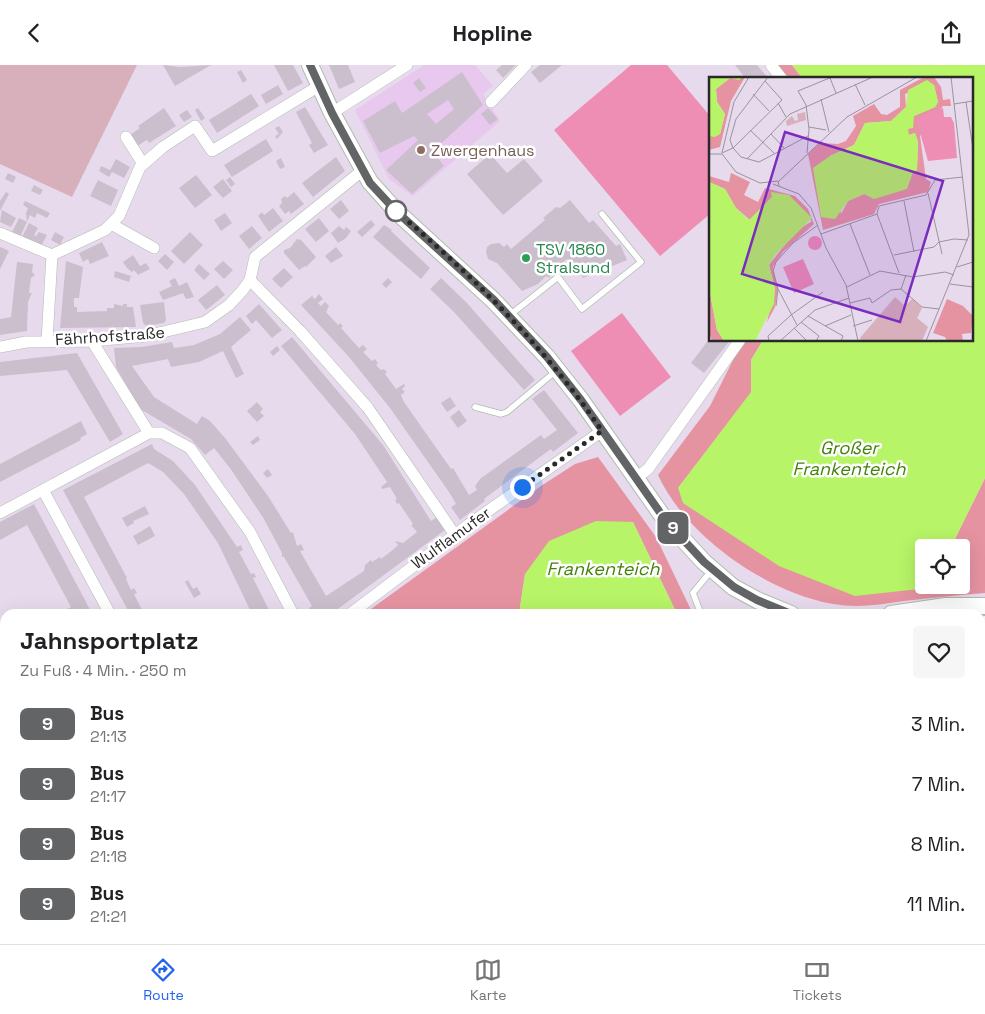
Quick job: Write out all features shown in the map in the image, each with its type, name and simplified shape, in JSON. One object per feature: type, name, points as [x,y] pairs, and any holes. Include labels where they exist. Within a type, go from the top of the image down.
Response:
[{"type":"main road","points":[[310,65],[332,113],[363,170],[386,201],[509,316],[557,370],[666,521],[712,570],[746,594],[780,609]]},
{"type":"main road","points":[[925,609],[946,606],[985,607]]},
{"type":"street","points":[[332,113],[407,65]]},
{"type":"street","points":[[491,102],[526,65]]},
{"type":"street","points":[[771,65],[780,77]]},
{"type":"street","points":[[0,233],[52,255],[105,230],[119,216],[143,164],[162,147],[195,126],[212,151],[319,86]]},
{"type":"street","points":[[126,137],[143,164]]},
{"type":"street","name":"Fährhofstraße","points":[[0,347],[26,342],[92,341],[146,336],[204,322],[229,305],[250,280],[255,257],[363,170]]},
{"type":"street","points":[[111,224],[154,249]]},
{"type":"street","points":[[47,341],[52,255]]},
{"type":"street","points":[[250,280],[300,331],[368,408],[455,535]]},
{"type":"street","points":[[92,341],[149,433]]},
{"type":"street","points":[[636,478],[648,469],[739,341]]},
{"type":"street","name":"Wulflamufer","points":[[357,609],[455,535],[602,431]]},
{"type":"street","points":[[0,513],[149,433],[162,433],[190,448],[250,532],[290,609]]},
{"type":"street","points":[[43,489],[107,609]]},
{"type":"lane","points":[[509,316],[558,277],[582,309],[641,261],[602,214]]},
{"type":"lane","points":[[475,407],[500,414],[507,412],[557,370]]},
{"type":"lane","points":[[699,609],[693,593],[712,570]]},
{"type":"shaded area","points":[[0,65],[137,65],[72,197],[0,164]]},
{"type":"shaded area","name":"Zwergenhaus","points":[[424,65],[475,65],[493,86],[483,94],[500,121],[413,196],[389,179],[355,110]]},
{"type":"shaded area","points":[[631,65],[667,65],[709,115],[709,215],[660,256],[554,130]]},
{"type":"shaded area","points":[[771,65],[792,65],[801,77],[780,77]]},
{"type":"shaded area","points":[[622,313],[671,377],[620,416],[571,351]]},
{"type":"shaded area","points":[[742,341],[762,341],[751,360],[752,392],[678,488],[915,587],[915,594],[970,594],[970,539],[955,539],[985,478],[985,593],[863,606],[828,603],[799,595],[769,582],[741,565],[714,545],[691,523],[672,499],[658,475],[710,406]]},
{"type":"shaded area","points":[[598,457],[656,537],[691,609],[675,609],[633,522],[525,574],[520,609],[371,609],[541,486],[575,464]]},
{"type":"water","name":"Großer Frankenteich","points":[[792,65],[985,65],[985,478],[955,539],[915,539],[915,589],[855,596],[779,566],[683,503],[678,488],[751,392],[751,360],[762,341],[972,341],[972,77],[801,77]]},
{"type":"water","name":"Frankenteich","points":[[596,521],[633,522],[675,609],[520,609],[525,574],[549,541]]},
{"type":"building","points":[[163,65],[180,67],[211,65],[175,86]]},
{"type":"building","points":[[274,65],[293,65],[303,83],[288,91]]},
{"type":"building","points":[[329,65],[348,65],[355,82],[339,89]]},
{"type":"building","points":[[502,65],[516,65],[503,78],[496,70]]},
{"type":"building","points":[[540,65],[562,65],[540,83],[531,72]]},
{"type":"building","points":[[735,65],[757,65],[767,77],[744,77]]},
{"type":"building","points":[[241,70],[247,80],[243,83],[237,72]]},
{"type":"building","points":[[462,72],[483,105],[433,151],[444,166],[412,194],[386,170],[418,140],[414,136],[380,153],[363,121],[395,101],[402,113]],"holes":[[[448,100],[454,109],[436,124],[427,114]]]},
{"type":"building","points":[[419,78],[426,88],[420,92],[413,83]]},
{"type":"building","points":[[278,85],[283,94],[266,104],[261,95]]},
{"type":"building","points":[[251,94],[259,106],[217,133],[209,120]]},
{"type":"building","points":[[305,107],[328,145],[314,153],[309,145],[312,143],[296,112]]},
{"type":"building","points":[[164,108],[176,126],[149,143],[147,140],[137,146],[130,135],[140,128],[138,126]]},
{"type":"building","points":[[198,108],[205,118],[201,121],[195,110]]},
{"type":"building","points":[[488,108],[498,119],[490,125],[481,114]]},
{"type":"building","points":[[187,110],[192,117],[184,122],[179,115]]},
{"type":"building","points":[[279,126],[283,132],[277,139],[275,136],[279,134],[275,128]]},
{"type":"building","points":[[266,139],[273,151],[232,177],[224,165]]},
{"type":"building","points":[[490,154],[507,173],[524,159],[543,181],[503,215],[467,174]]},
{"type":"building","points":[[336,157],[345,171],[313,197],[302,183]]},
{"type":"building","points":[[281,158],[285,167],[280,169],[276,161]]},
{"type":"building","points":[[116,159],[130,167],[124,178],[112,172],[109,177],[99,171],[101,166],[110,170]]},
{"type":"building","points":[[8,173],[16,177],[13,183],[5,179]]},
{"type":"building","points":[[196,175],[212,195],[195,208],[179,188]]},
{"type":"building","points":[[230,177],[235,184],[231,187],[226,180]]},
{"type":"building","points":[[223,179],[232,191],[223,198],[213,187]]},
{"type":"building","points":[[98,180],[118,190],[111,206],[90,196]]},
{"type":"building","points":[[34,185],[43,190],[40,195],[31,191]]},
{"type":"building","points":[[6,192],[9,194],[0,211],[0,201]]},
{"type":"building","points":[[294,192],[304,204],[291,214],[289,211],[285,214],[279,206],[282,203],[281,199],[285,196],[287,198]]},
{"type":"building","points":[[341,200],[349,211],[339,219],[330,209]]},
{"type":"building","points":[[570,200],[589,223],[593,220],[616,246],[620,244],[627,260],[583,278],[578,266],[573,266],[567,259],[550,272],[550,278],[546,276],[538,284],[522,291],[497,263],[488,259],[487,247],[491,244],[499,243],[504,247],[507,244],[511,249],[545,220],[543,218],[556,207],[560,208]]},
{"type":"building","points":[[25,201],[50,213],[47,218],[37,213],[35,218],[30,215],[27,222],[26,213],[28,208],[23,205]]},
{"type":"building","points":[[273,208],[283,221],[269,232],[258,216],[262,212],[264,215]]},
{"type":"building","points":[[2,210],[16,218],[11,227],[0,222]]},
{"type":"building","points":[[225,213],[232,223],[221,231],[214,220]]},
{"type":"building","points":[[19,218],[27,222],[20,237],[12,232]]},
{"type":"building","points":[[319,218],[329,231],[316,242],[305,229]]},
{"type":"building","points":[[371,220],[375,225],[362,237],[357,232]]},
{"type":"building","points":[[29,223],[38,228],[34,235],[36,236],[39,232],[47,235],[41,246],[22,237]]},
{"type":"building","points":[[384,225],[392,230],[430,268],[421,279],[373,237]]},
{"type":"building","points":[[252,226],[262,238],[249,249],[239,236]]},
{"type":"building","points":[[339,226],[344,230],[346,227],[351,231],[346,238],[338,243],[331,233]]},
{"type":"building","points":[[55,232],[64,237],[60,245],[51,240]]},
{"type":"building","points":[[190,232],[203,245],[184,264],[171,251]]},
{"type":"building","points":[[297,239],[301,240],[316,257],[306,267],[299,270],[284,253],[284,250],[290,248]]},
{"type":"building","points":[[102,242],[109,256],[90,264],[88,259],[83,262],[79,253]]},
{"type":"building","points":[[336,247],[343,256],[331,263],[325,256]]},
{"type":"building","points":[[0,248],[9,251],[0,269]]},
{"type":"building","points":[[165,254],[174,262],[167,270],[158,261]]},
{"type":"building","points":[[133,255],[140,266],[146,263],[150,269],[138,275],[134,270],[132,272],[127,268],[123,262]]},
{"type":"building","points":[[66,261],[83,267],[79,298],[74,298],[74,307],[77,307],[77,312],[107,311],[107,308],[114,308],[114,304],[123,306],[123,304],[127,304],[127,307],[133,307],[136,327],[60,328]]},
{"type":"building","points":[[223,261],[233,270],[224,279],[214,269]]},
{"type":"building","points":[[17,262],[33,264],[32,272],[35,275],[31,278],[29,293],[32,293],[28,302],[27,331],[0,335],[0,319],[11,317]]},
{"type":"building","points":[[199,264],[210,274],[204,280],[194,270]]},
{"type":"building","points":[[284,268],[293,277],[281,288],[272,279]]},
{"type":"building","points":[[115,271],[131,276],[129,282],[114,277]]},
{"type":"building","points":[[175,278],[179,286],[187,282],[194,297],[186,299],[183,293],[163,300],[159,292],[172,286],[169,281]]},
{"type":"building","points":[[388,278],[392,282],[386,288],[382,284]]},
{"type":"building","points":[[441,278],[466,302],[535,380],[524,390],[454,312],[430,289]]},
{"type":"building","points":[[217,285],[225,295],[206,310],[198,300]]},
{"type":"building","points":[[319,294],[323,299],[318,303],[321,306],[325,302],[329,306],[326,312],[338,325],[340,323],[343,326],[341,328],[359,348],[363,345],[367,349],[363,352],[372,361],[375,359],[378,363],[376,365],[381,370],[384,369],[387,372],[385,374],[396,389],[404,384],[405,386],[402,389],[405,392],[401,395],[404,402],[451,469],[453,468],[469,495],[477,490],[475,486],[480,479],[541,435],[544,439],[557,430],[532,399],[544,390],[578,433],[553,452],[551,449],[540,457],[484,499],[485,501],[460,520],[451,507],[456,504],[449,492],[390,408],[349,357],[301,305],[312,296],[315,299]]},
{"type":"building","points":[[164,302],[166,320],[164,323],[146,326],[143,323],[140,305]]},
{"type":"building","points":[[259,304],[282,330],[272,338],[256,320],[252,324],[246,316]]},
{"type":"building","points":[[240,317],[251,330],[231,347],[244,374],[236,378],[223,351],[199,362],[171,367],[168,359],[132,366],[154,397],[197,424],[202,416],[210,421],[225,438],[268,496],[291,533],[293,532],[297,546],[301,544],[304,550],[300,551],[326,596],[364,571],[365,565],[371,560],[372,562],[380,557],[381,559],[394,549],[398,545],[395,541],[403,543],[417,532],[399,503],[397,504],[395,500],[397,499],[390,487],[382,489],[381,487],[387,482],[355,434],[281,346],[292,337],[383,445],[431,521],[437,517],[445,530],[338,609],[309,609],[312,606],[284,557],[282,557],[282,553],[264,519],[230,468],[214,448],[205,455],[191,439],[140,409],[116,367],[114,348],[141,347],[172,342],[174,348],[194,345],[220,334]]},
{"type":"building","points":[[709,339],[709,341],[729,342],[704,373],[691,363]]},
{"type":"building","points":[[277,346],[280,350],[273,356],[270,352]]},
{"type":"building","points":[[77,353],[123,434],[110,442],[67,370],[0,376],[0,362]]},
{"type":"building","points":[[450,397],[456,406],[447,412],[441,403]]},
{"type":"building","points":[[257,402],[263,409],[260,412],[264,416],[257,422],[247,411]]},
{"type":"building","points":[[459,410],[467,421],[458,428],[450,417]]},
{"type":"building","points":[[81,421],[87,434],[80,438],[81,440],[0,482],[0,464]]},
{"type":"building","points":[[258,436],[260,440],[253,445],[250,442]]},
{"type":"building","points":[[152,444],[154,449],[173,461],[195,485],[237,547],[241,545],[243,550],[239,552],[251,574],[254,573],[256,577],[253,578],[268,609],[250,609],[218,543],[184,494],[163,472],[148,463],[84,497],[127,578],[131,590],[134,588],[137,593],[134,594],[142,609],[127,609],[63,490]]},
{"type":"building","points":[[268,469],[272,475],[267,478],[263,473]]},
{"type":"building","points":[[34,504],[89,609],[68,609],[71,607],[27,525],[0,540],[0,522]]},
{"type":"building","points":[[145,506],[149,514],[133,521],[134,523],[127,527],[122,518]]},
{"type":"building","points":[[150,526],[155,536],[138,545],[133,536]]},
{"type":"building","points":[[188,580],[193,589],[197,587],[201,594],[194,598],[185,582]]},
{"type":"bus line","name":"9","points":[[310,65],[332,113],[370,183],[397,212],[494,300],[547,357],[581,400],[666,521],[704,562],[734,587],[777,609]]},
{"type":"place","name":"Zwergenhaus","points":[[421,150]]},
{"type":"place","name":"TSV 1860 Stralsund","points":[[526,258]]},
{"type":"route","points":[[396,211],[494,300],[547,357],[570,385],[602,431],[522,487]]}]
